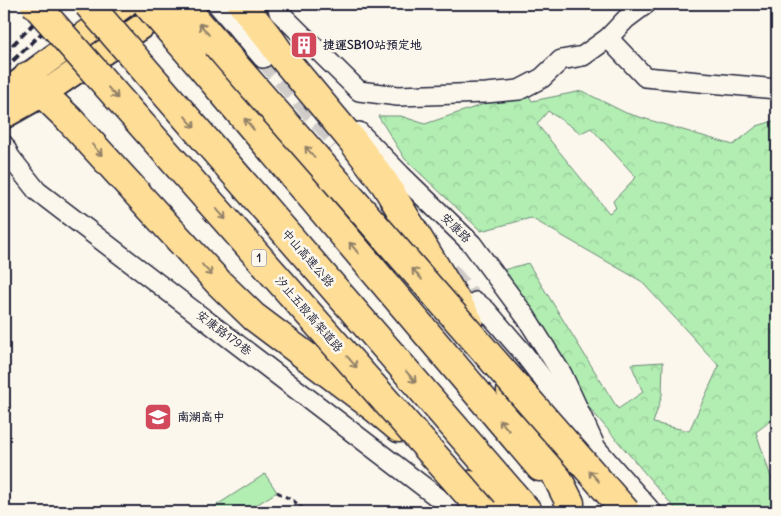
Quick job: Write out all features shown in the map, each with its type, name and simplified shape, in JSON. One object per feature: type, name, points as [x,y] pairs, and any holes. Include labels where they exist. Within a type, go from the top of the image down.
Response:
[{"type":"highway","name":"汐止五股高架道路","points":[[34,4],[484,512]]},
{"type":"highway","name":"中山高速公路","points":[[88,4],[528,512]]},
{"type":"highway","points":[[147,4],[574,507]]},
{"type":"highway","points":[[182,4],[626,512]]},
{"type":"highway","points":[[242,4],[268,50],[280,55],[352,140],[385,184],[526,415],[574,507]]},
{"type":"highway","points":[[35,85],[219,283],[254,317],[375,408],[501,512]]},
{"type":"main road","points":[[4,116],[35,85],[126,4]]},
{"type":"main road","points":[[4,93],[35,85],[174,4]]},
{"type":"street","name":"安康路","points":[[217,4],[268,50],[311,74],[357,130],[472,244],[526,317],[562,374],[596,448]]},
{"type":"street","points":[[277,4],[279,12],[359,91],[398,96],[520,90],[542,78],[561,60],[583,56],[608,38],[626,19],[646,4]]},
{"type":"street","points":[[608,38],[645,78],[777,89]]},
{"type":"street","name":"安康路179巷","points":[[4,145],[10,157],[37,191],[445,503],[454,512]]},
{"type":"street","name":"安康路","points":[[476,302],[486,310],[524,354],[596,448],[652,512]]},
{"type":"path","points":[[276,492],[294,501],[306,512]]},
{"type":"green space","points":[[526,90],[532,101],[582,91],[626,113],[733,145],[757,126],[777,120],[777,416],[756,432],[777,495],[777,512],[678,512],[569,384],[500,271],[528,263],[618,409],[643,392],[631,364],[663,362],[662,395],[653,423],[689,431],[719,366],[641,281],[531,218],[481,231],[405,159],[378,116],[401,116],[425,124]],"holes":[[[548,111],[581,133],[591,128],[636,177],[613,201],[616,208],[609,213],[537,124]]]},
{"type":"green space","points":[[265,474],[277,492],[245,512],[206,512]]},
{"type":"tunnel","points":[[263,58],[338,143]]},
{"type":"tunnel","points":[[449,271],[476,302]]},
{"type":"railway","points":[[4,54],[51,4]]},
{"type":"railway","points":[[4,69],[42,33],[66,4]]},
{"type":"place","name":"捷運SB10站預定地","points":[[304,45]]},
{"type":"place","name":"南湖高中","points":[[158,417]]}]
